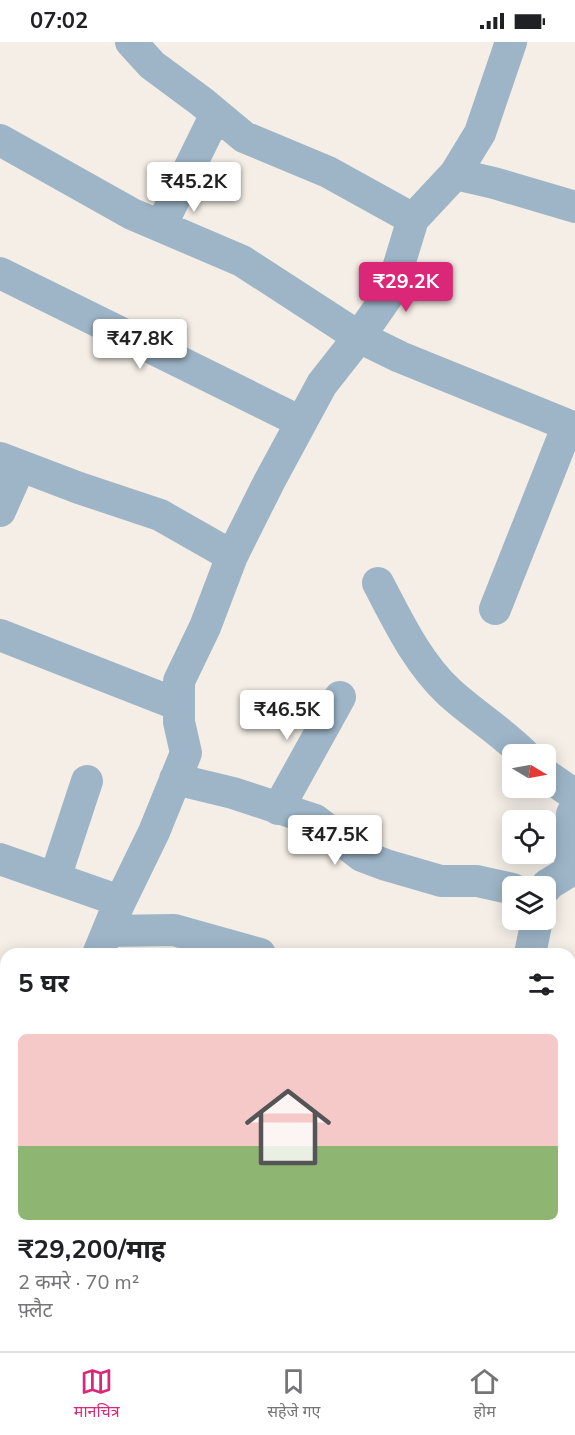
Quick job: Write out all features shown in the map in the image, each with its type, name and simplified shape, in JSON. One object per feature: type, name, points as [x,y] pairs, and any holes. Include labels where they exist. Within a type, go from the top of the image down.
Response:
[{"type":"street","points":[[131,42],[152,66],[244,137],[328,172],[413,219]]},
{"type":"street","points":[[103,942],[154,831],[186,753],[179,722],[180,681],[205,627],[232,556],[322,384],[391,291],[413,219],[454,174],[480,133],[512,42]]},
{"type":"street","points":[[161,226],[216,114]]},
{"type":"street","points":[[0,140],[132,214],[242,261],[359,337],[400,357],[571,427],[495,609]]},
{"type":"street","points":[[454,174],[494,183],[575,207]]},
{"type":"street","points":[[0,273],[302,422]]},
{"type":"street","points":[[0,511],[10,462],[78,488],[160,515],[232,556]]},
{"type":"street","points":[[378,584],[429,671],[448,691],[514,744]]},
{"type":"street","points":[[0,635],[179,705]]},
{"type":"street","points":[[278,809],[339,697]]},
{"type":"street","points":[[176,779],[233,793],[315,820],[362,856],[386,865],[441,881],[477,881],[502,887]]},
{"type":"street","points":[[55,878],[87,781]]},
{"type":"street","points":[[556,782],[575,795]]},
{"type":"street","points":[[564,876],[572,814],[575,808]]},
{"type":"street","points":[[0,859],[120,901]]},
{"type":"street","points":[[103,942],[174,930],[238,948]]},
{"type":"street","points":[[531,948],[535,930]]}]
